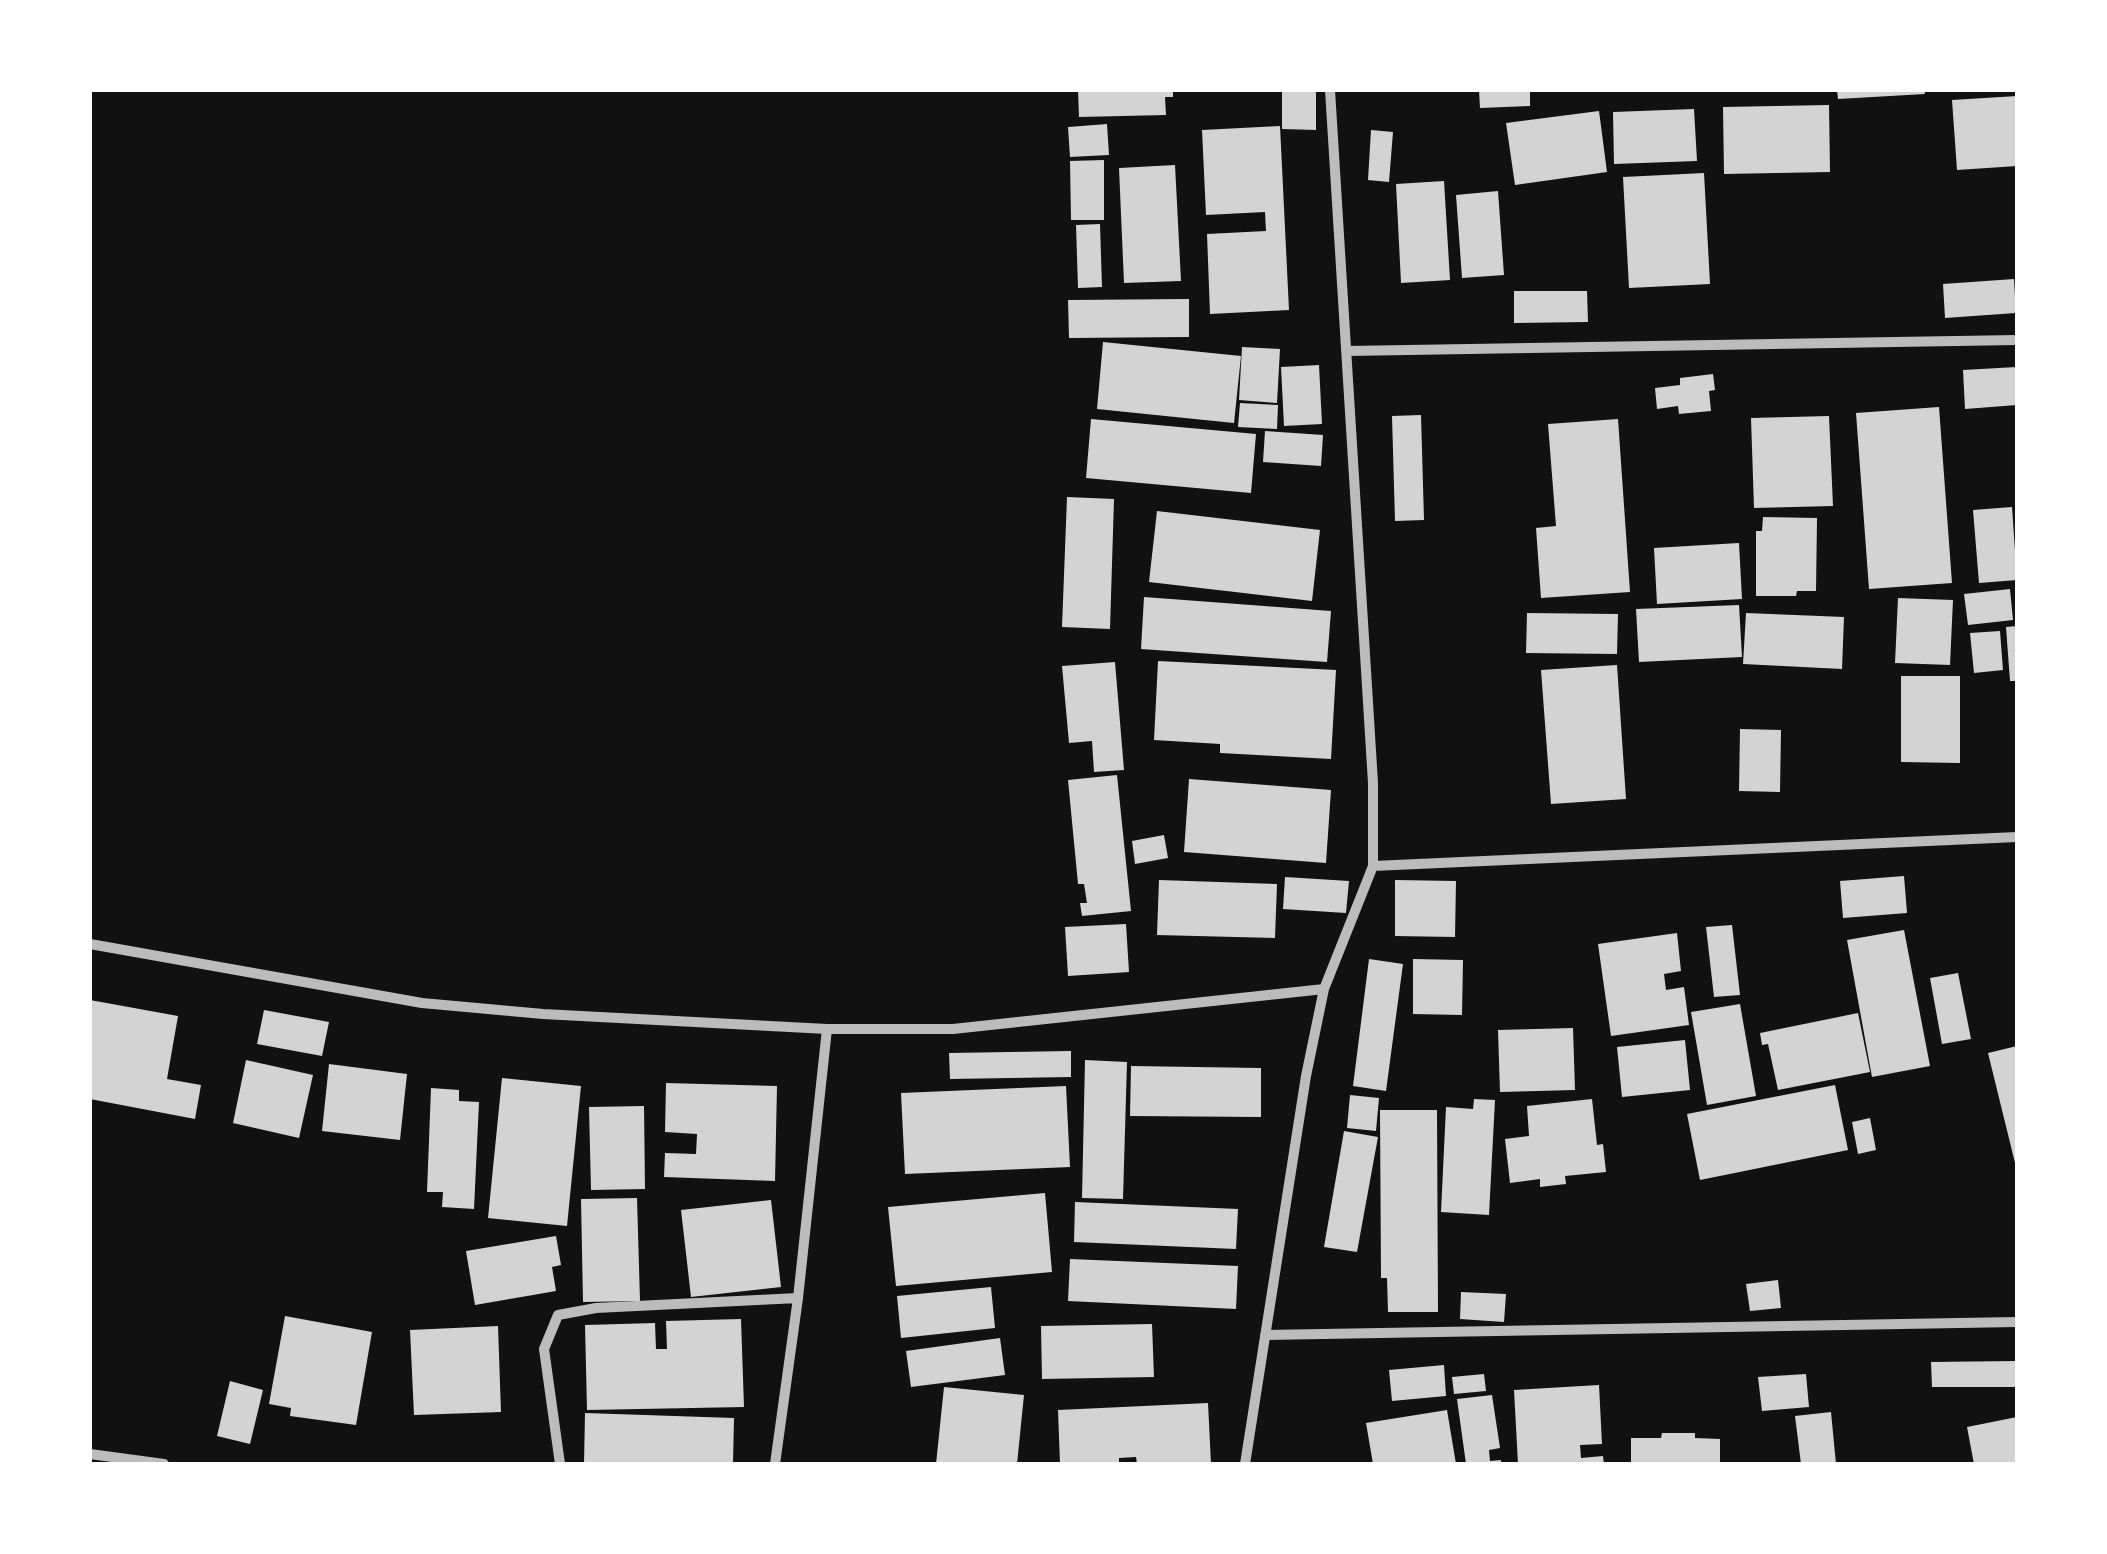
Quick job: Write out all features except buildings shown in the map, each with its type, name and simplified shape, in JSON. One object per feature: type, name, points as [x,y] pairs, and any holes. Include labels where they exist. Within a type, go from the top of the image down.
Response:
[{"type":"street","points":[[1245,1464],[1306,1076],[1324,989],[1373,866],[1373,783],[1330,90]]},
{"type":"street","points":[[1348,351],[2017,340]]},
{"type":"street","points":[[1373,866],[2017,837]]},
{"type":"street","points":[[90,944],[422,1002],[543,1014],[827,1029],[953,1029],[1324,989]]},
{"type":"street","points":[[775,1464],[798,1298],[827,1029]]},
{"type":"street","points":[[560,1464],[544,1349],[558,1315],[596,1308],[798,1298]]},
{"type":"street","points":[[1266,1335],[2017,1322]]},
{"type":"street","points":[[90,1454],[164,1464]]}]
